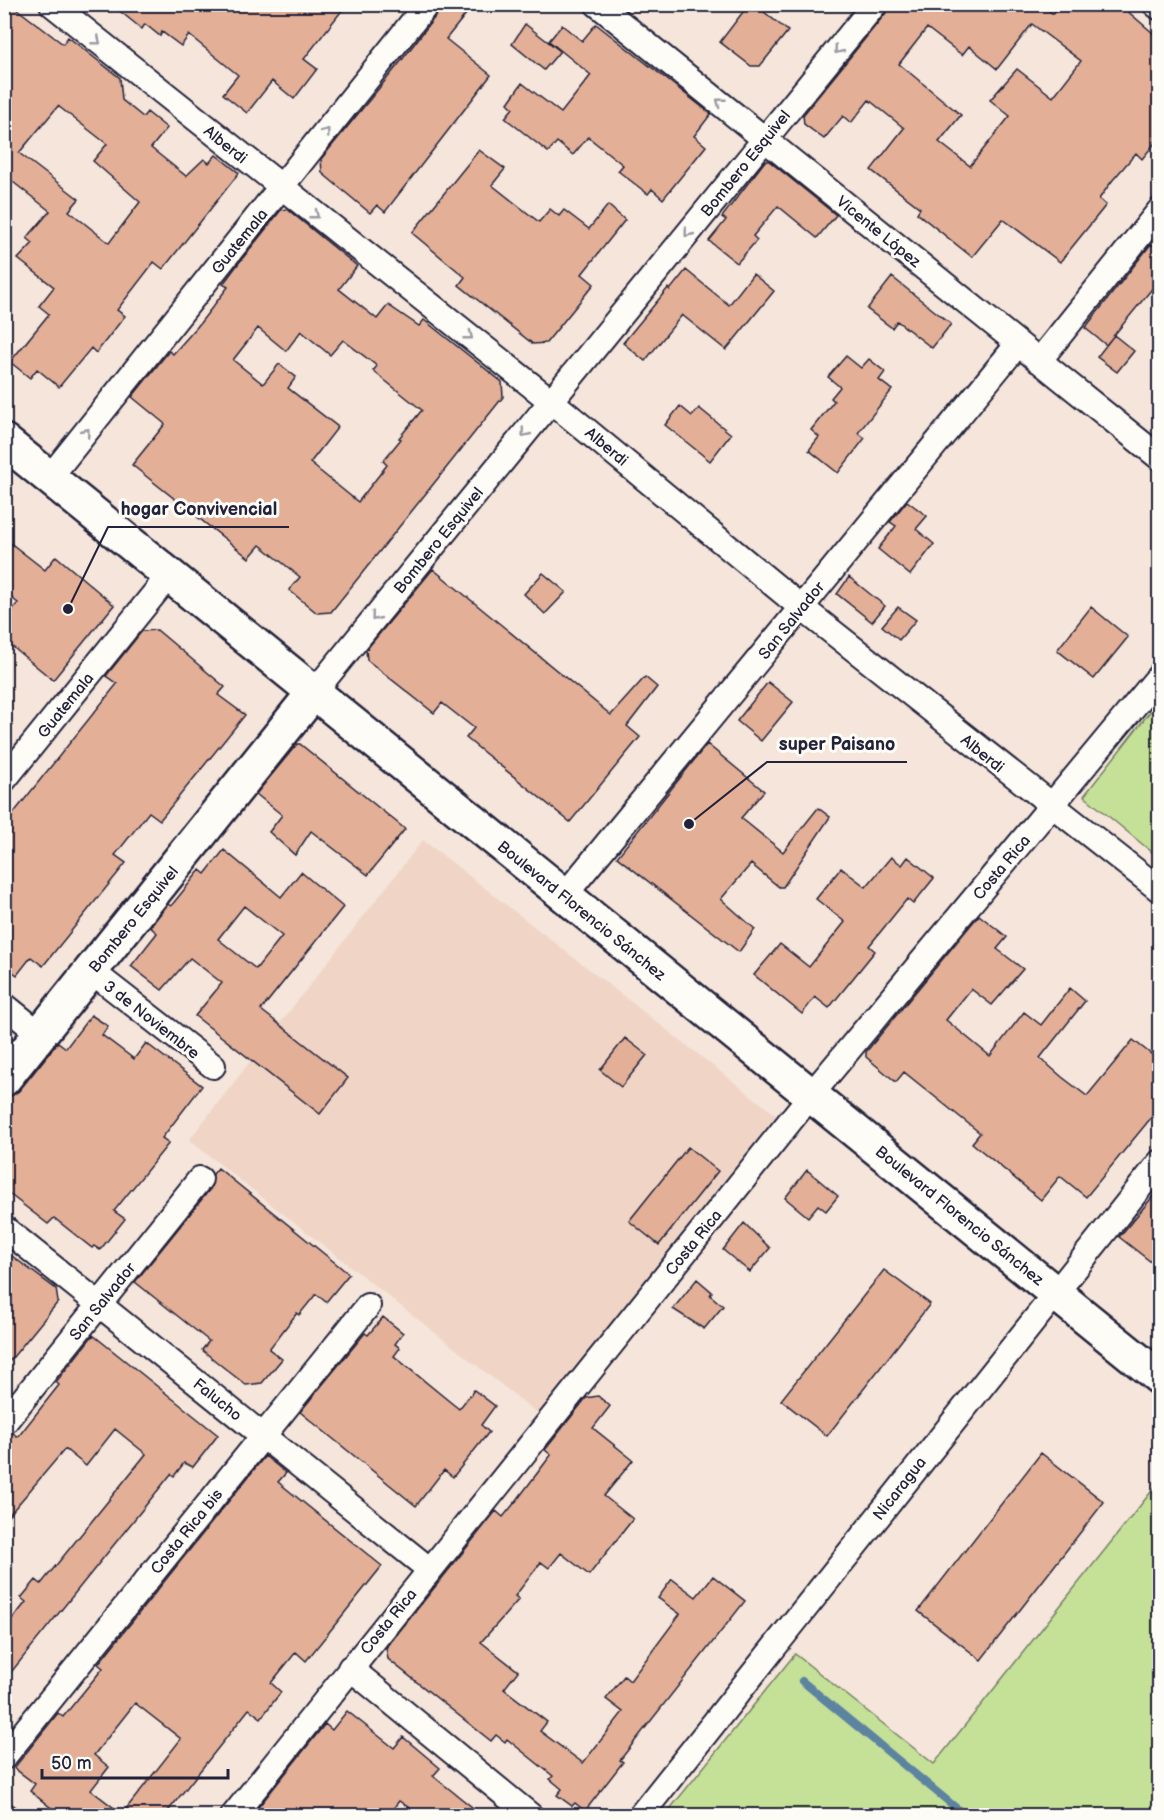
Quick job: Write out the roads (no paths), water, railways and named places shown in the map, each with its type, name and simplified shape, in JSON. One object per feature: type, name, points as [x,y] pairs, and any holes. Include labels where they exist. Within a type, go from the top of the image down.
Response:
[{"type":"main road","name":"Boulevard Florencio Sánchez","points":[[4,441],[171,573],[564,896],[1160,1378]]},
{"type":"main road","name":"Bombero Esquivel","points":[[4,1079],[315,692]]},
{"type":"street","name":"Alberdi","points":[[52,4],[281,189],[551,400],[802,608],[1051,807],[1160,890]]},
{"type":"street","name":"Guatemala","points":[[50,477],[427,4]]},
{"type":"street","name":"Vicente López","points":[[597,4],[1160,458]]},
{"type":"street","name":"Bombero Esquivel","points":[[315,692],[875,4]]},
{"type":"street","points":[[1155,4],[1160,8]]},
{"type":"street","points":[[1040,361],[1160,210]]},
{"type":"street","name":"San Salvador","points":[[564,896],[1018,344]]},
{"type":"street","name":"Guatemala","points":[[4,780],[171,573]]},
{"type":"street","name":"Costa Rica","points":[[233,1815],[811,1095],[1160,675]]},
{"type":"street","name":"3 de Noviembre","points":[[91,971],[213,1066]]},
{"type":"street","points":[[4,1005],[40,1034]]},
{"type":"street","name":"Nicaragua","points":[[640,1815],[1160,1162]]},
{"type":"street","name":"San Salvador","points":[[4,1423],[200,1179]]},
{"type":"street","name":"Falucho","points":[[4,1228],[430,1570]]},
{"type":"street","name":"Costa Rica bis","points":[[4,1757],[368,1306]]},
{"type":"street","points":[[350,1668],[531,1815]]},
{"type":"waterway","points":[[802,1681],[966,1816]]},
{"type":"place","name":"hogar Convivencial","points":[[68,609]]},
{"type":"place","name":"super Paisano","points":[[689,824]]}]
